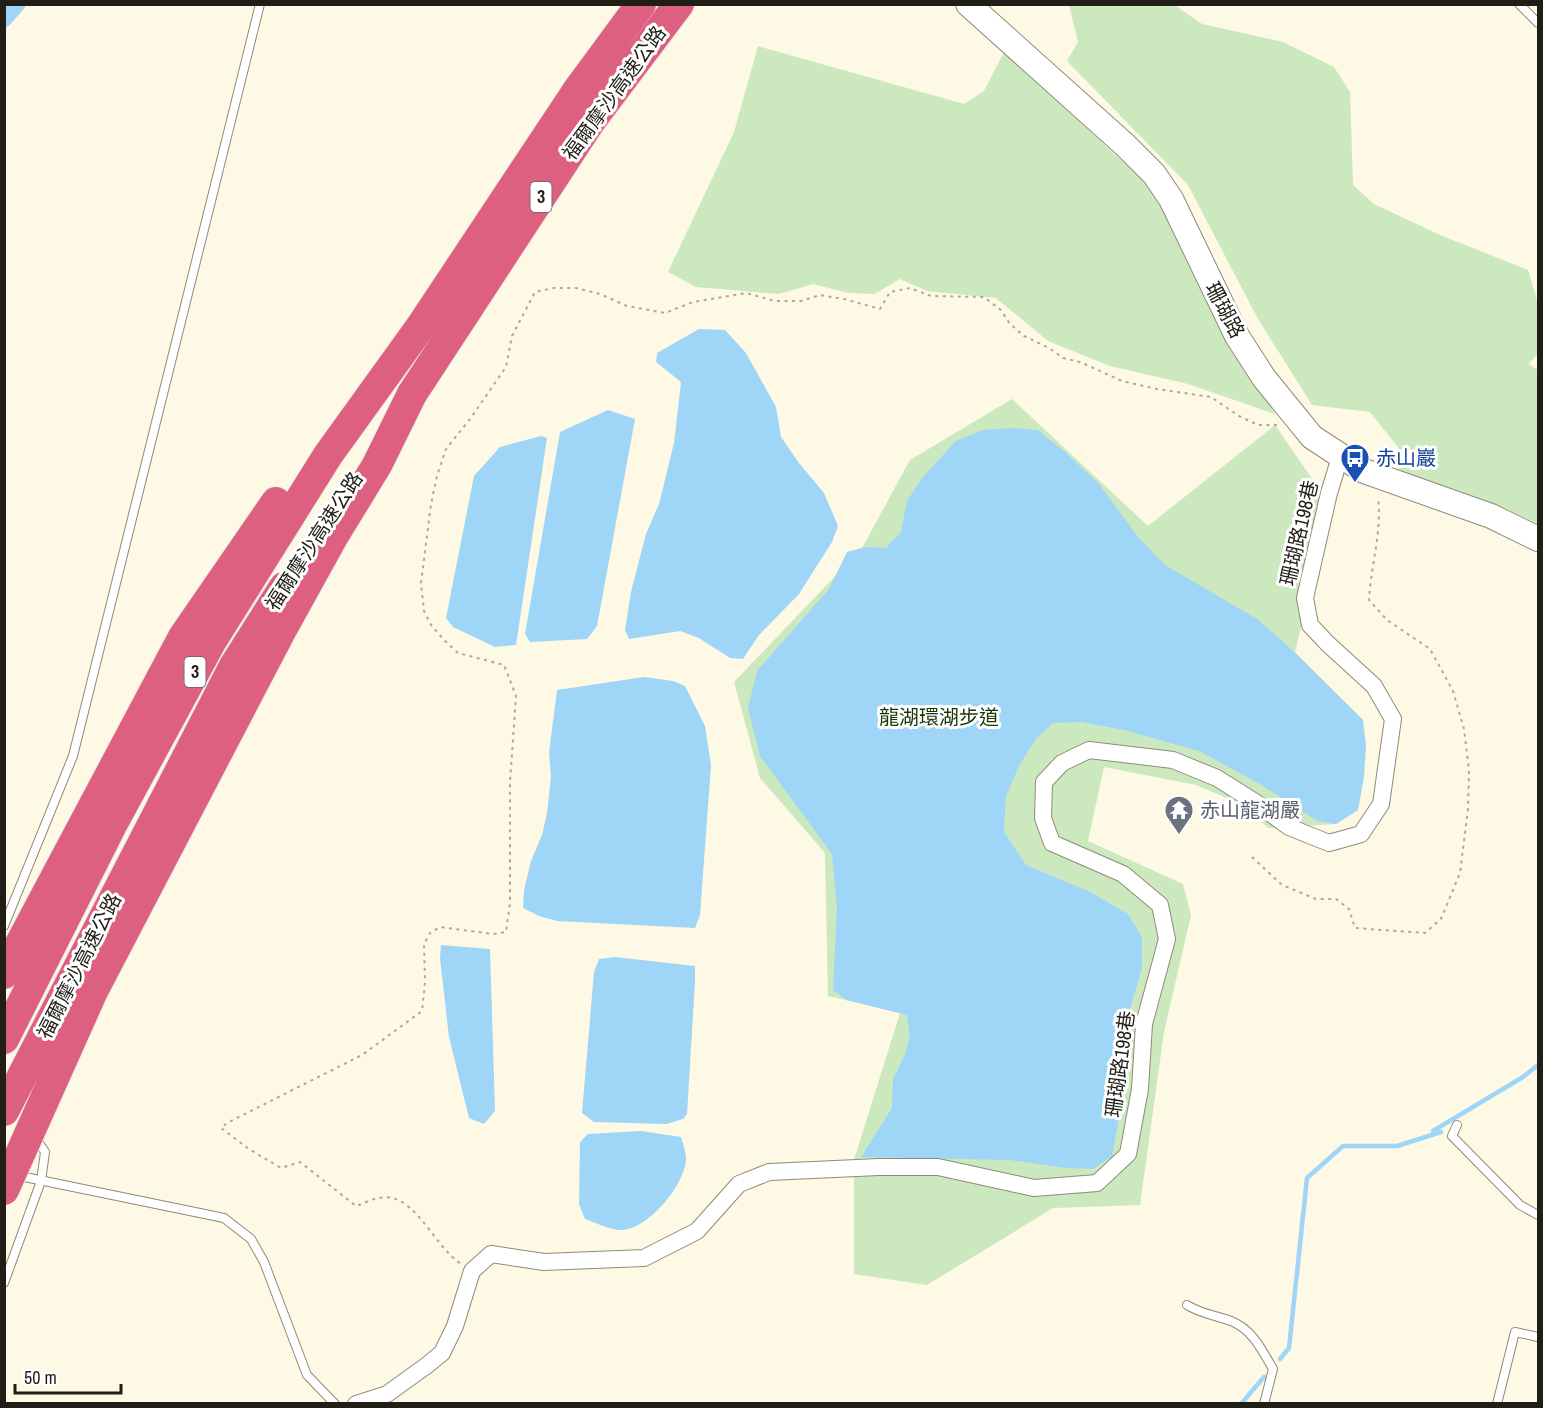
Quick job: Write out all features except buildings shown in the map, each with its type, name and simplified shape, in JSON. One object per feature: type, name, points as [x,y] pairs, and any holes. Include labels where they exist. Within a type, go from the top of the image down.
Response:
[{"type":"highway","name":"福爾摩沙高速公路","points":[[4,1039],[113,823],[211,642],[328,455],[421,326],[577,91],[640,4]]},
{"type":"highway","name":"福爾摩沙高速公路","points":[[16,1116],[234,666],[343,494],[412,394],[590,122],[679,4]]},
{"type":"highway","points":[[4,974],[183,637],[366,370],[421,326]]},
{"type":"highway","points":[[4,1190],[93,991],[281,631],[333,537],[377,465],[412,394]]},
{"type":"street","name":"珊瑚路","points":[[968,4],[1125,145],[1154,174],[1171,199],[1238,336],[1259,371],[1312,437],[1340,457],[1376,476],[1491,516],[1539,539]]},
{"type":"street","name":"珊瑚路198巷","points":[[472,1271],[491,1254],[544,1262],[644,1258],[697,1231],[739,1184],[769,1172],[938,1167],[1034,1188],[1097,1183],[1105,1176],[1128,1154],[1140,1089],[1143,1024],[1167,939],[1160,905],[1123,874],[1052,843],[1043,818],[1044,782],[1062,763],[1089,750],[1173,760],[1217,778],[1289,827],[1329,843],[1361,834],[1381,804],[1393,719],[1374,686],[1328,645],[1310,625],[1305,598],[1329,493],[1340,457]]},
{"type":"street","points":[[356,1404],[387,1394],[442,1353],[454,1326],[472,1271]]},
{"type":"lane","points":[[4,926],[73,756],[260,4]]},
{"type":"lane","points":[[1518,4],[1539,23]]},
{"type":"lane","points":[[4,1096],[16,1116],[45,1152],[41,1181],[4,1283]]},
{"type":"lane","points":[[1457,1125],[1452,1136],[1520,1205],[1539,1215]]},
{"type":"lane","points":[[4,1173],[224,1218],[251,1239],[264,1262],[307,1374],[334,1404]]},
{"type":"lane","points":[[1187,1305],[1200,1313],[1243,1326],[1258,1342],[1273,1369],[1264,1404]]},
{"type":"lane","points":[[1497,1404],[1515,1332],[1539,1337]]},
{"type":"path","points":[[472,1271],[448,1254],[426,1227],[421,1217],[393,1198],[379,1198],[356,1206],[300,1162],[281,1168],[249,1149],[221,1128],[362,1055],[422,1011],[425,982],[424,944],[430,933],[440,927],[493,934],[506,932],[510,903],[510,782],[516,696],[504,665],[458,653],[431,625],[424,611],[421,583],[431,504],[446,449],[470,419],[506,366],[512,336],[535,292],[554,288],[576,288],[600,294],[627,306],[665,313],[693,302],[746,293],[775,301],[801,301],[820,295],[880,309],[890,292],[910,288],[932,296],[984,297],[1001,310],[1010,324],[1024,336],[1049,348],[1063,358],[1080,362],[1122,381],[1156,389],[1211,397],[1239,416],[1258,425],[1299,422]]},
{"type":"green space","points":[[1173,4],[1202,24],[1283,42],[1334,67],[1350,92],[1353,185],[1374,204],[1440,235],[1528,270],[1538,303],[1538,353],[1529,364],[1538,370],[1538,524],[1501,506],[1396,475],[1405,456],[1370,412],[1312,405],[1258,319],[1188,185],[1067,61],[1078,42],[1069,5]]},
{"type":"green space","points":[[758,46],[964,104],[984,91],[1004,52],[1150,187],[1177,228],[1213,303],[1230,350],[1256,379],[1275,414],[1188,384],[1110,366],[1048,341],[996,298],[927,291],[900,279],[874,294],[849,293],[813,284],[779,294],[696,287],[668,272],[734,132]]},
{"type":"green space","name":"龍湖環湖步道","points":[[1012,399],[1148,526],[1275,425],[1330,505],[1295,652],[1363,720],[1358,810],[1336,824],[1269,828],[1234,801],[1196,785],[1104,767],[1088,841],[1183,884],[1191,915],[1164,1032],[1140,1205],[1053,1208],[927,1285],[854,1274],[854,1160],[900,1013],[828,996],[825,853],[760,778],[734,682],[862,548],[910,460]]},
{"type":"water","points":[[699,329],[725,330],[746,353],[776,407],[781,437],[824,493],[838,526],[832,542],[799,594],[759,635],[743,659],[730,658],[699,638],[680,631],[629,639],[625,630],[631,592],[646,534],[659,504],[674,443],[681,382],[656,362],[657,353]]},
{"type":"water","points":[[608,410],[635,419],[597,626],[587,639],[530,642],[525,634],[560,432]]},
{"type":"water","name":"龍湖環湖步道","points":[[1013,428],[1038,430],[1099,484],[1138,537],[1165,565],[1257,619],[1287,645],[1363,720],[1366,745],[1364,777],[1358,810],[1336,824],[1318,821],[1260,784],[1199,751],[1124,730],[1081,722],[1053,723],[1035,740],[1019,766],[1006,796],[1004,832],[1026,865],[1090,892],[1128,914],[1142,937],[1142,968],[1125,1026],[1126,1083],[1112,1156],[1093,1169],[1066,1168],[1010,1160],[861,1157],[892,1108],[893,1079],[905,1055],[910,1036],[907,1015],[847,1000],[833,990],[837,908],[832,854],[760,756],[748,708],[757,671],[829,589],[847,552],[866,547],[886,548],[901,532],[907,501],[922,478],[956,441],[983,430]]},
{"type":"water","points":[[541,436],[547,438],[516,645],[495,647],[453,627],[446,618],[474,476],[500,447]]},
{"type":"water","points":[[644,677],[673,681],[685,686],[705,726],[711,765],[700,915],[695,928],[557,921],[539,916],[523,908],[524,890],[547,813],[551,777],[549,753],[557,690]]},
{"type":"water","points":[[441,945],[490,949],[495,1111],[484,1124],[469,1118],[449,1037],[440,958]]},
{"type":"water","points":[[615,957],[695,966],[687,1114],[683,1119],[667,1124],[594,1122],[582,1113],[594,972],[599,959]]},
{"type":"water","points":[[641,1131],[681,1137],[686,1159],[684,1170],[672,1193],[652,1215],[631,1228],[620,1230],[585,1219],[579,1204],[580,1142],[588,1134]]},
{"type":"waterway","points":[[4,20],[18,4]]},
{"type":"waterway","points":[[1433,1131],[1523,1077],[1538,1065]]},
{"type":"waterway","points":[[1280,1359],[1289,1348],[1307,1178],[1343,1146],[1397,1146],[1441,1132]]},
{"type":"waterway","points":[[1241,1404],[1264,1377]]},
{"type":"place","name":"赤山巖","points":[[1355,484]]},
{"type":"place","name":"赤山龍湖嚴","points":[[1179,836]]}]
